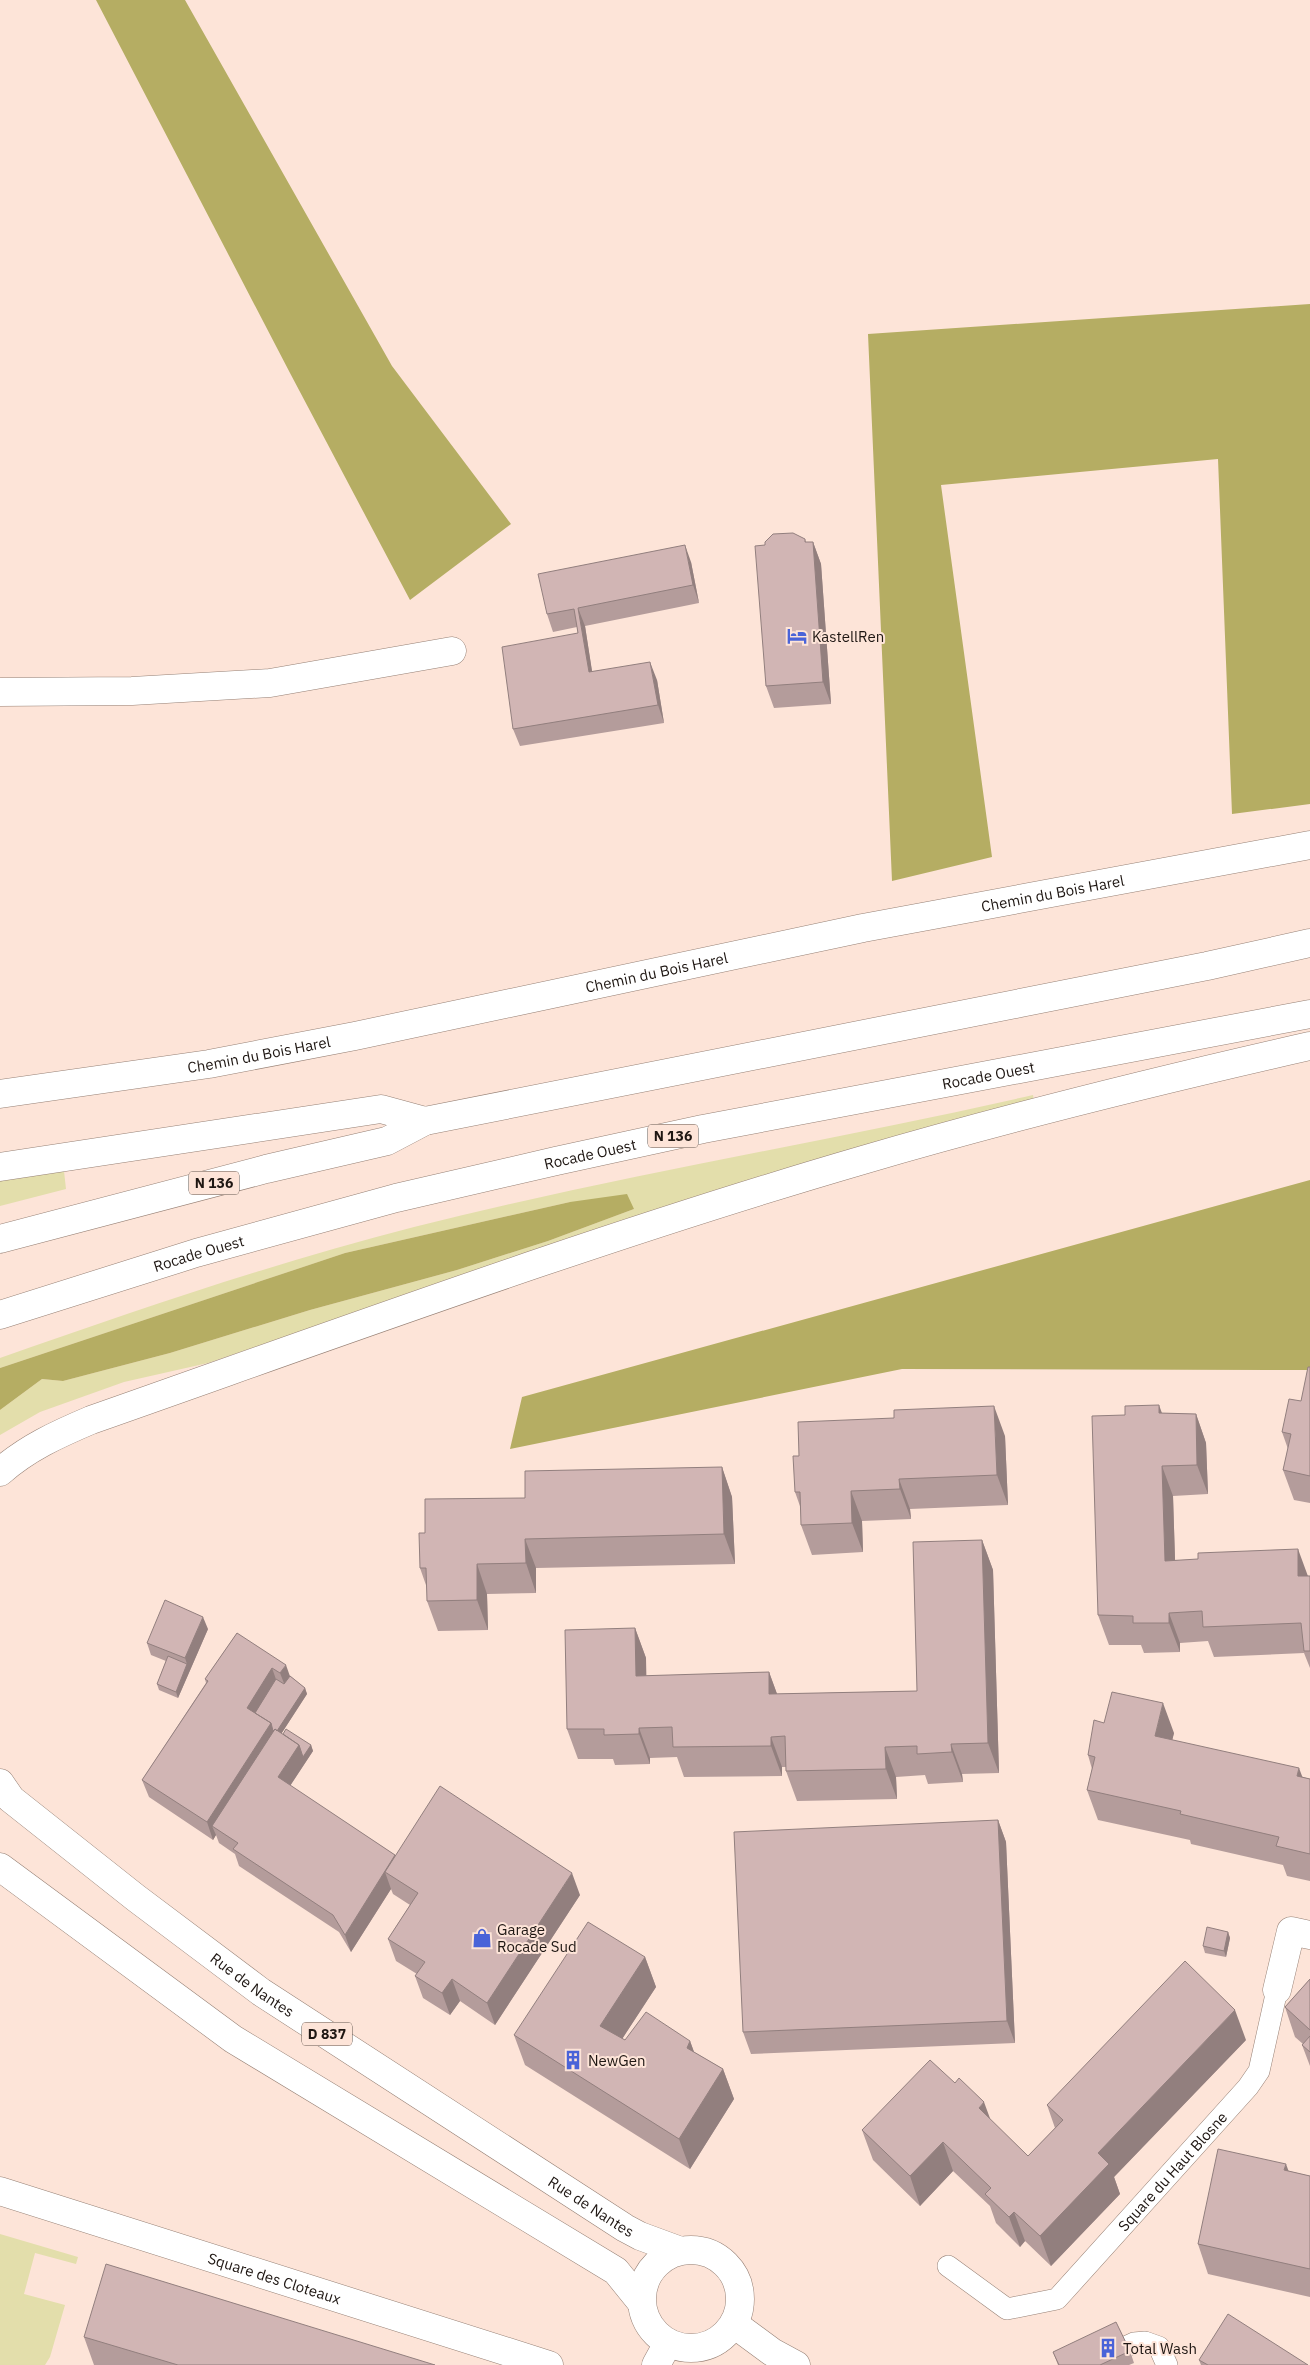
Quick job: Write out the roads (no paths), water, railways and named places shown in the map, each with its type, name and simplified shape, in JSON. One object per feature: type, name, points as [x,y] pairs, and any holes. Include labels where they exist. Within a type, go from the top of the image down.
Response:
[{"type":"main road","points":[[0,692],[132,691],[270,683],[452,651]]},
{"type":"main road","name":"Chemin du Bois Harel","points":[[0,1094],[209,1064],[336,1040],[863,928],[1310,845]]},
{"type":"main road","name":"N 136","points":[[0,1239],[266,1169],[387,1141],[425,1121],[1197,968],[1310,942]]},
{"type":"main road","name":"Rocade Ouest","points":[[0,1315],[196,1253],[281,1229],[396,1198],[556,1161],[713,1127],[1310,1014]]},
{"type":"main road","points":[[0,1472],[13,1461],[50,1437],[91,1420],[533,1264],[859,1161],[971,1129],[1310,1046]]},
{"type":"main road","points":[[0,1167],[381,1109],[425,1121]]},
{"type":"main road","name":"Rue de Nantes","points":[[0,1783],[11,1799],[136,1898],[261,1992],[625,2228],[640,2236],[678,2250]]},
{"type":"main road","points":[[0,1867],[233,2039],[609,2266],[616,2271],[641,2302]]},
{"type":"main road","name":"Square du Haut Blosne","points":[[1278,1990],[1291,1931],[1310,1935]]},
{"type":"main road","name":"Square des Cloteaux","points":[[0,2190],[549,2365]]},
{"type":"main road","points":[[694,2249],[711,2253],[725,2262],[735,2276],[740,2292],[740,2309],[734,2324],[724,2336],[712,2344],[697,2348],[682,2348],[662,2354],[654,2332],[645,2318],[641,2302],[643,2285],[650,2270],[662,2258],[678,2250],[694,2249]]},
{"type":"main road","points":[[734,2324],[772,2352],[796,2365]]},
{"type":"lane","name":"Square du Haut Blosne","points":[[948,2266],[1007,2308],[1057,2298],[1248,2087],[1259,2071],[1278,1990]]},
{"type":"lane","points":[[1086,2365],[1134,2343],[1145,2342],[1159,2347],[1167,2365]]},
{"type":"place","name":"KastellRen","points":[[797,636]]},
{"type":"place","name":"Garage Rocade Sud","points":[[482,1938]]},
{"type":"place","name":"NewGen","points":[[573,2060]]},
{"type":"place","name":"Total Wash","points":[[1108,2348]]}]
